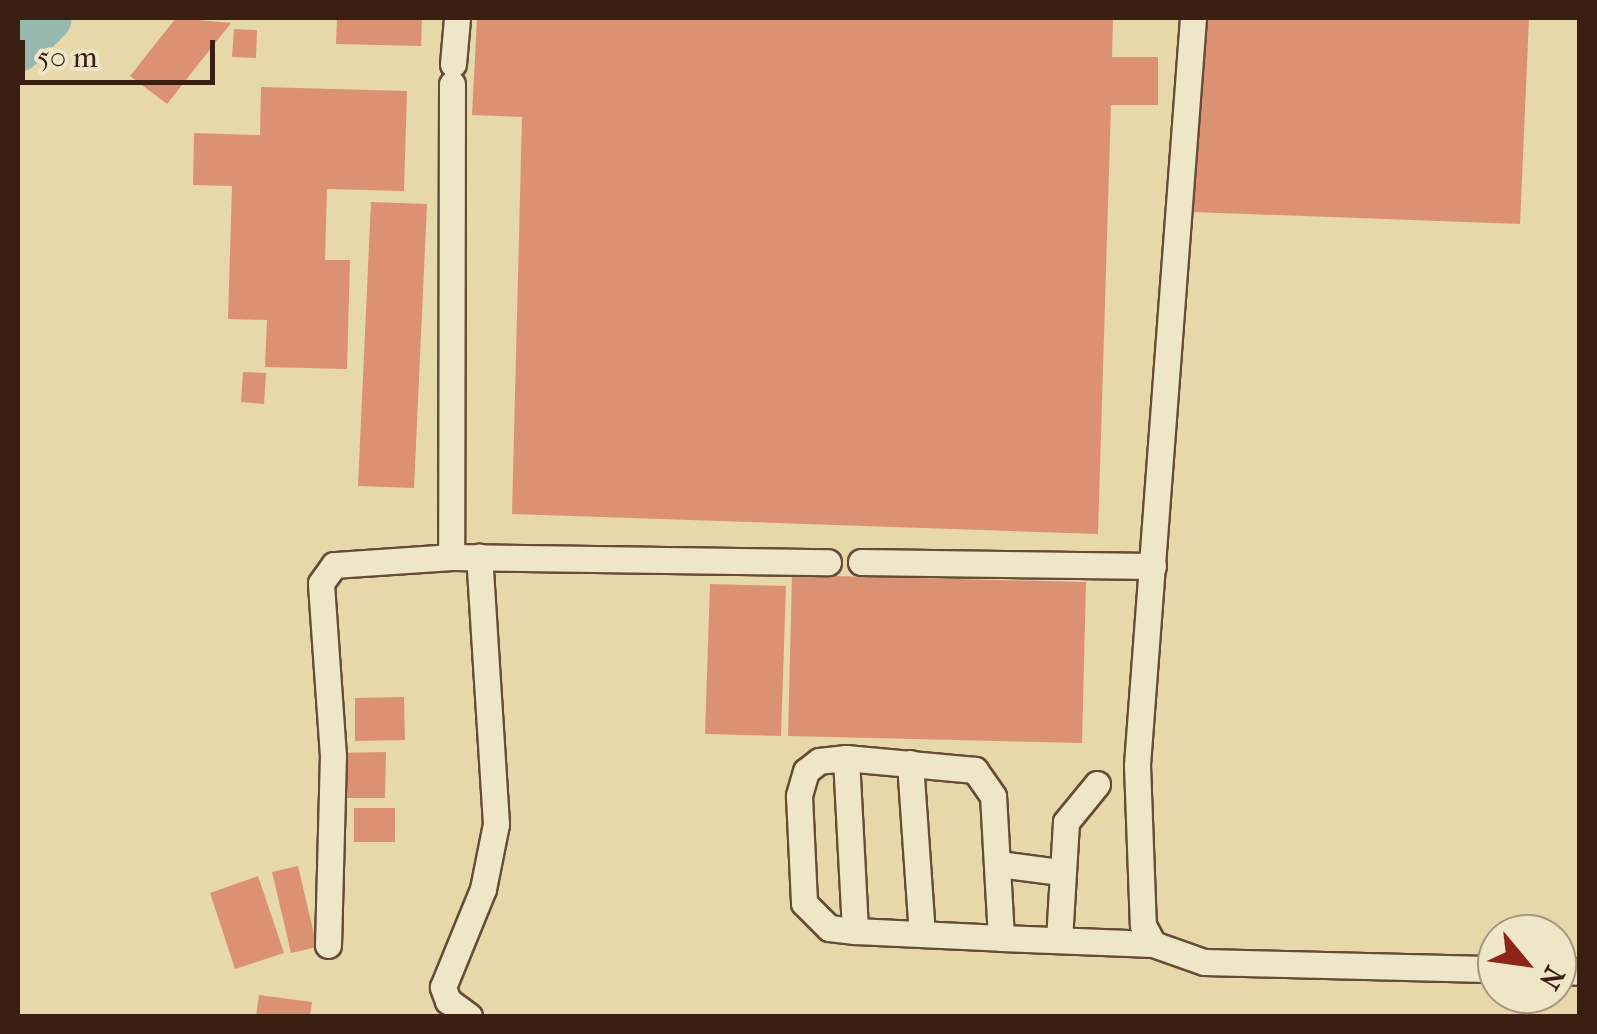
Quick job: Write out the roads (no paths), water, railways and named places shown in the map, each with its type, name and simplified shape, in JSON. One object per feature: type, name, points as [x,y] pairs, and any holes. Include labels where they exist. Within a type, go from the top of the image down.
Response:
[{"type":"lane","points":[[451,557],[453,74],[457,18]]},
{"type":"lane","points":[[1153,944],[1143,925],[1137,764],[1193,18]]},
{"type":"lane","points":[[328,945],[333,742],[321,583],[334,565],[451,557],[828,562]]},
{"type":"lane","points":[[469,1016],[448,1001],[443,987],[483,889],[496,824],[480,557]]},
{"type":"lane","points":[[861,562],[1153,566]]},
{"type":"lane","points":[[1001,938],[999,864],[986,781],[975,770],[846,758],[819,761],[806,771],[800,814],[804,903],[829,928],[855,931],[1001,938],[1153,944],[1204,962],[1477,969]]},
{"type":"lane","points":[[846,758],[855,931]]},
{"type":"lane","points":[[910,762],[922,934]]},
{"type":"lane","points":[[1060,940],[1060,872],[1066,822],[1097,784]]},
{"type":"lane","points":[[999,864],[1060,872]]},
{"type":"waterway","points":[[18,48],[48,18]]}]
